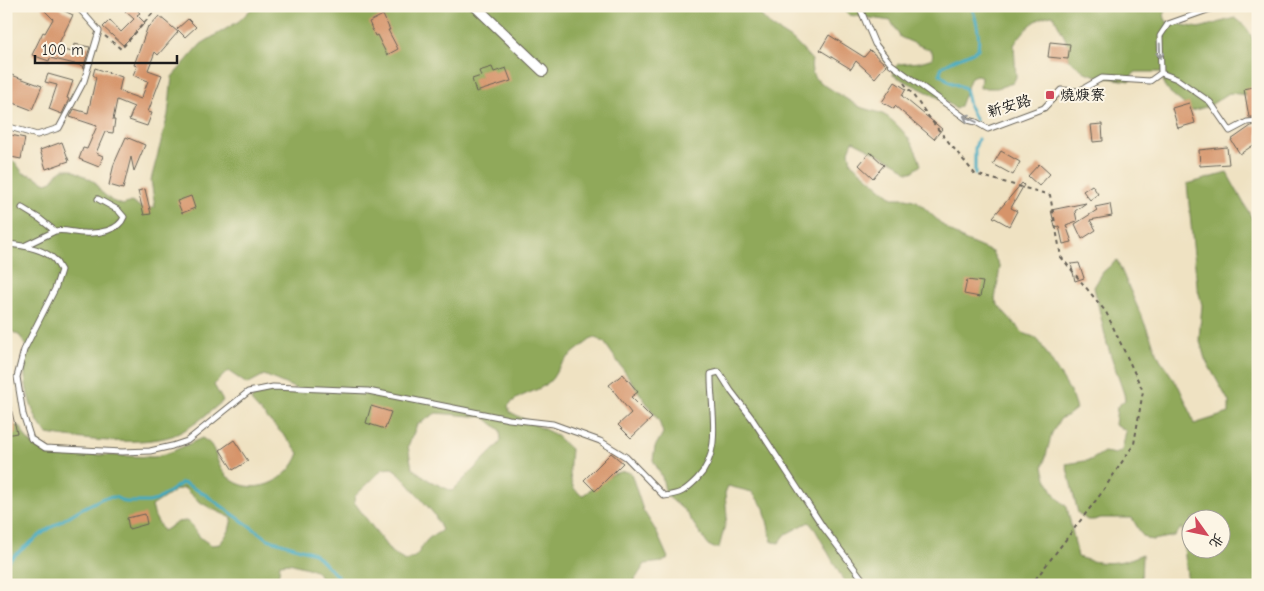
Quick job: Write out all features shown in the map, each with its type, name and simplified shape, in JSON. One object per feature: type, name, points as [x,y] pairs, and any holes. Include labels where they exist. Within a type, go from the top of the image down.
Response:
[{"type":"street","points":[[474,6],[543,71]]},
{"type":"lane","points":[[6,126],[37,135],[59,128],[84,81],[99,32],[77,6]]},
{"type":"lane","name":"新安路","points":[[859,6],[875,44],[891,64],[968,120],[988,129],[1044,108],[1061,90],[1079,91],[1102,78],[1150,81],[1161,73]]},
{"type":"lane","points":[[1219,6],[1168,24],[1160,36],[1161,73],[1177,79],[1210,102],[1230,131],[1247,122],[1258,121]]},
{"type":"lane","points":[[24,246],[55,231],[100,232],[114,228],[122,223],[124,217],[122,213],[98,199]]},
{"type":"lane","points":[[22,208],[55,231]]},
{"type":"lane","points":[[6,244],[24,246],[44,253],[55,260],[61,270],[55,288],[24,350],[17,377],[23,414],[31,439],[45,448],[122,452],[150,451],[172,446],[187,440],[248,392],[273,386],[368,391],[509,419],[552,424],[593,438],[626,457],[664,496],[680,494],[704,471],[714,446],[710,394],[711,374],[719,372],[823,526],[867,585]]},
{"type":"path","points":[[99,32],[121,49],[159,6]]},
{"type":"path","points":[[902,80],[937,128],[975,174],[1050,195],[1061,257],[1106,312],[1142,390],[1134,444],[1100,495],[1031,585]]},
{"type":"green space","points":[[254,6],[357,6],[363,13],[369,6],[752,6],[772,27],[794,41],[812,60],[812,71],[817,80],[860,107],[889,118],[913,145],[921,165],[912,172],[907,172],[898,164],[853,141],[849,151],[851,163],[893,198],[906,198],[917,201],[946,228],[964,240],[992,252],[1000,267],[995,300],[1023,333],[1039,341],[1070,391],[1076,409],[1061,418],[1052,433],[1043,467],[1046,478],[1055,495],[1067,507],[1078,557],[1110,563],[1134,558],[1142,554],[1141,585],[846,585],[809,522],[786,534],[779,543],[772,542],[764,508],[752,492],[728,486],[725,493],[727,517],[719,548],[714,548],[708,545],[685,511],[666,495],[662,477],[653,460],[655,447],[663,433],[659,421],[604,342],[595,338],[567,359],[552,379],[544,386],[517,398],[508,406],[510,412],[554,434],[571,449],[571,482],[574,488],[583,495],[612,475],[619,472],[631,473],[643,510],[656,531],[668,558],[663,562],[645,564],[634,581],[635,585],[327,585],[315,570],[289,563],[280,564],[278,580],[274,585],[6,585],[6,423],[21,427],[25,437],[31,443],[48,453],[154,457],[171,452],[202,438],[211,445],[223,472],[237,483],[247,486],[268,484],[278,479],[287,472],[299,453],[251,401],[254,395],[261,392],[306,393],[264,375],[247,384],[228,371],[214,385],[223,401],[192,425],[172,436],[144,441],[127,441],[93,440],[48,434],[38,421],[27,392],[25,365],[29,350],[20,336],[6,328],[6,161],[15,162],[23,173],[34,176],[46,183],[52,181],[64,169],[71,169],[95,182],[100,191],[112,201],[123,205],[131,202],[143,210],[155,207],[151,180],[168,115],[172,77],[201,44],[239,21]],"holes":[[[436,413],[484,417],[500,430],[501,441],[498,445],[452,491],[430,481],[412,468],[408,446],[417,425]],[[392,468],[399,473],[434,514],[442,530],[428,539],[414,557],[405,561],[391,552],[354,502],[355,496],[383,469]],[[184,488],[212,509],[232,518],[229,531],[220,544],[212,545],[204,540],[186,521],[178,522],[163,531],[155,517],[152,506],[176,490]]]},
{"type":"green space","points":[[840,6],[1170,6],[1167,7],[1165,13],[1167,22],[1199,28],[1235,18],[1250,33],[1257,53],[1258,96],[1229,93],[1209,106],[1192,111],[1167,90],[1164,85],[1162,72],[1136,72],[1131,76],[1130,81],[1100,77],[1085,72],[1069,60],[1066,40],[1053,15],[1035,22],[1021,35],[1014,45],[1016,77],[1013,83],[997,88],[980,88],[981,76],[971,77],[960,106],[956,109],[945,101],[893,75],[894,69],[898,64],[920,62],[933,58],[932,51],[900,37],[891,21],[849,15]]},
{"type":"green space","points":[[1227,173],[1258,229],[1258,585],[1188,585],[1185,558],[1232,558],[1232,508],[1182,508],[1182,527],[1175,536],[1153,540],[1146,539],[1132,518],[1087,520],[1078,513],[1066,464],[1091,460],[1104,452],[1116,454],[1122,450],[1126,431],[1115,425],[1117,407],[1125,400],[1124,394],[1107,344],[1094,287],[1103,272],[1117,260],[1160,359],[1179,387],[1194,424],[1229,413],[1229,402],[1205,359],[1199,338],[1202,305],[1197,286],[1187,184]]},
{"type":"building","points":[[40,6],[54,6],[73,15],[56,49],[73,52],[74,44],[90,47],[83,69],[83,66],[50,58],[49,61],[32,55],[43,32],[45,33],[53,19]]},
{"type":"building","points":[[129,6],[133,6],[140,13],[137,15],[145,23],[123,45],[103,27],[110,20],[121,32],[134,19],[125,11]]},
{"type":"building","points":[[383,15],[398,49],[387,55],[369,22]]},
{"type":"building","points":[[159,16],[178,32],[158,55],[155,52],[148,70],[162,75],[148,112],[152,113],[147,126],[129,120],[134,107],[117,100],[113,120],[115,120],[113,133],[105,132],[96,153],[103,156],[99,167],[79,159],[83,148],[87,149],[97,126],[70,117],[74,109],[88,113],[96,77],[93,75],[95,68],[122,77],[119,91],[141,99],[148,81],[133,75],[137,66],[134,65],[148,26]]},
{"type":"building","points":[[188,19],[196,27],[185,37],[177,29]]},
{"type":"building","points":[[829,35],[864,57],[870,50],[886,65],[875,78],[856,61],[851,69],[820,50]]},
{"type":"building","points":[[1050,42],[1070,44],[1068,59],[1048,57]]},
{"type":"building","points":[[492,67],[494,72],[506,68],[511,81],[476,92],[472,79],[481,76],[479,71]]},
{"type":"building","points":[[6,73],[42,86],[32,110],[6,100]]},
{"type":"building","points":[[48,74],[73,81],[67,98],[69,99],[62,114],[49,109],[57,85],[45,82]]},
{"type":"building","points":[[895,82],[906,89],[902,96],[942,129],[934,139],[895,106],[894,109],[882,102]]},
{"type":"building","points":[[1253,87],[1254,90],[1258,90],[1258,117],[1249,117],[1244,89]]},
{"type":"building","points":[[1189,103],[1195,123],[1178,128],[1172,108]]},
{"type":"building","points":[[1102,124],[1103,141],[1093,142],[1091,125]]},
{"type":"building","points":[[1258,125],[1258,142],[1240,154],[1231,140],[1251,126]]},
{"type":"building","points":[[6,134],[25,138],[21,159],[6,156]]},
{"type":"building","points":[[126,137],[145,145],[134,171],[131,157],[123,189],[109,185],[114,164]]},
{"type":"building","points":[[62,142],[69,161],[46,169],[40,150]]},
{"type":"building","points":[[1227,147],[1229,164],[1200,166],[1199,150]]},
{"type":"building","points":[[1001,151],[1020,162],[1013,175],[993,164]]},
{"type":"building","points":[[870,152],[884,165],[873,178],[859,165]]},
{"type":"building","points":[[1039,164],[1050,174],[1039,186],[1028,176]]},
{"type":"building","points":[[1022,183],[1024,185],[1011,208],[1017,211],[1009,226],[993,217]]},
{"type":"building","points":[[1092,185],[1098,194],[1090,200],[1083,191]]},
{"type":"building","points":[[145,189],[151,214],[144,215],[138,191]]},
{"type":"building","points":[[191,196],[195,208],[182,213],[177,201]]},
{"type":"building","points":[[1086,203],[1075,211],[1077,221],[1066,225],[1072,242],[1063,244],[1059,226],[1055,227],[1051,210]]},
{"type":"building","points":[[1110,204],[1112,216],[1090,220],[1096,230],[1082,239],[1075,224],[1097,210],[1095,207]]},
{"type":"building","points":[[1079,263],[1084,278],[1075,281],[1071,264]]},
{"type":"building","points":[[967,280],[983,282],[980,297],[964,294]]},
{"type":"building","points":[[623,374],[638,392],[631,397],[652,418],[631,438],[618,425],[631,413],[609,385]]},
{"type":"building","points":[[6,400],[9,400],[17,433],[6,435]]},
{"type":"building","points":[[371,406],[391,412],[385,429],[366,423]]},
{"type":"building","points":[[234,440],[248,461],[233,470],[220,450]]},
{"type":"building","points":[[611,453],[623,463],[595,491],[584,480]]},
{"type":"building","points":[[145,514],[147,524],[129,529],[127,518]]},
{"type":"waterway","points":[[971,6],[978,27],[978,49],[946,64],[941,68],[940,74],[950,82],[965,88],[969,106],[976,121]]},
{"type":"waterway","points":[[975,174],[975,148],[978,139]]},
{"type":"waterway","points":[[6,562],[44,532],[79,510],[103,498],[115,497],[125,502],[149,502],[157,500],[182,483],[206,495],[268,539],[314,553],[346,585]]},
{"type":"place","name":"燒焿寮","points":[[1050,95]]}]
